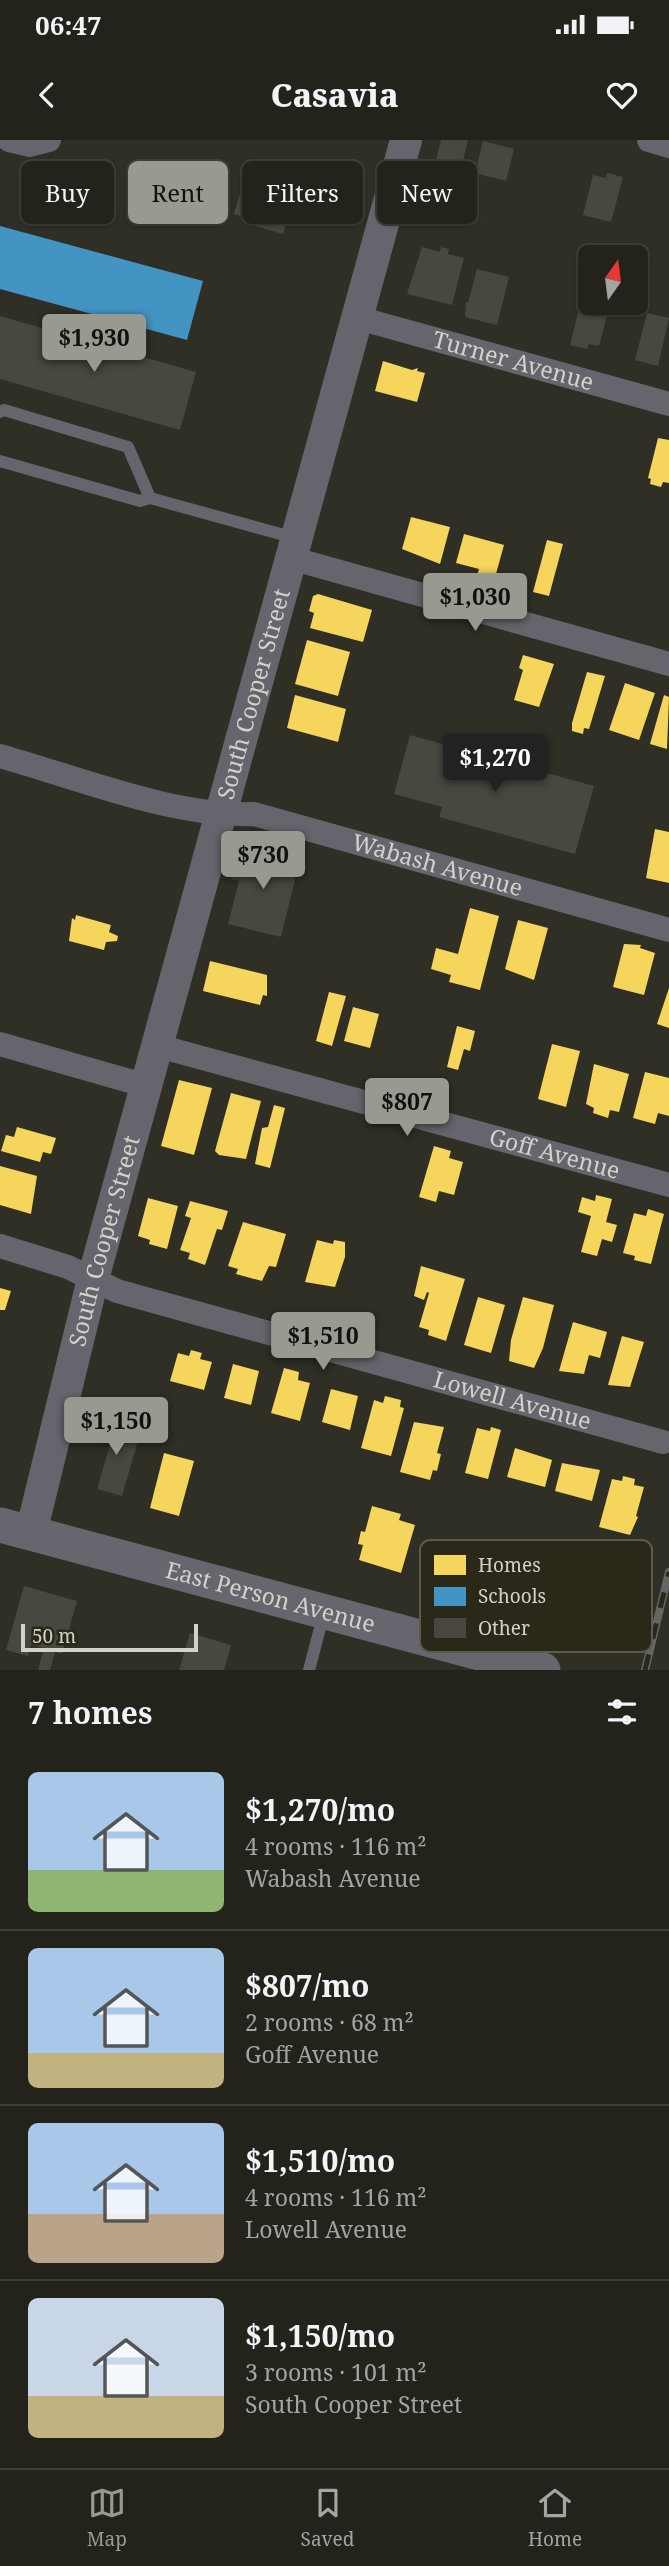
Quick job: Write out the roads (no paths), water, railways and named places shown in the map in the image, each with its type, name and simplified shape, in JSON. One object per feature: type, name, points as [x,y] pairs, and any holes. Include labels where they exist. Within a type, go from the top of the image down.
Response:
[{"type":"main road","name":"East Person Avenue","points":[[15,1529],[324,1611],[420,1643]]},
{"type":"main road","name":"East Person Avenue","points":[[449,1652],[476,1661],[542,1670]]},
{"type":"street","points":[[9,140],[30,145],[49,140]]},
{"type":"street","name":"South Cooper Street","points":[[15,1529],[93,1279],[407,140]]},
{"type":"street","points":[[649,140],[669,146]]},
{"type":"street","name":"Turner Avenue","points":[[358,318],[669,404]]},
{"type":"street","points":[[296,549],[669,664]]},
{"type":"street","name":"Wabash Avenue","points":[[0,756],[184,809],[221,815],[254,814],[669,930]]},
{"type":"street","points":[[0,1044],[147,1086]]},
{"type":"street","name":"Goff Avenue","points":[[158,1046],[669,1185]]},
{"type":"street","name":"Lowell Avenue","points":[[0,1245],[68,1266],[117,1291],[663,1442]]},
{"type":"lane","points":[[0,412],[4,410],[128,447],[150,498]]},
{"type":"lane","points":[[0,461],[140,501],[150,498],[296,549]]},
{"type":"lane","points":[[309,1670],[324,1611]]},
{"type":"railway","points":[[652,1641],[669,1572]]},
{"type":"railway","points":[[645,1670],[649,1652]]}]
